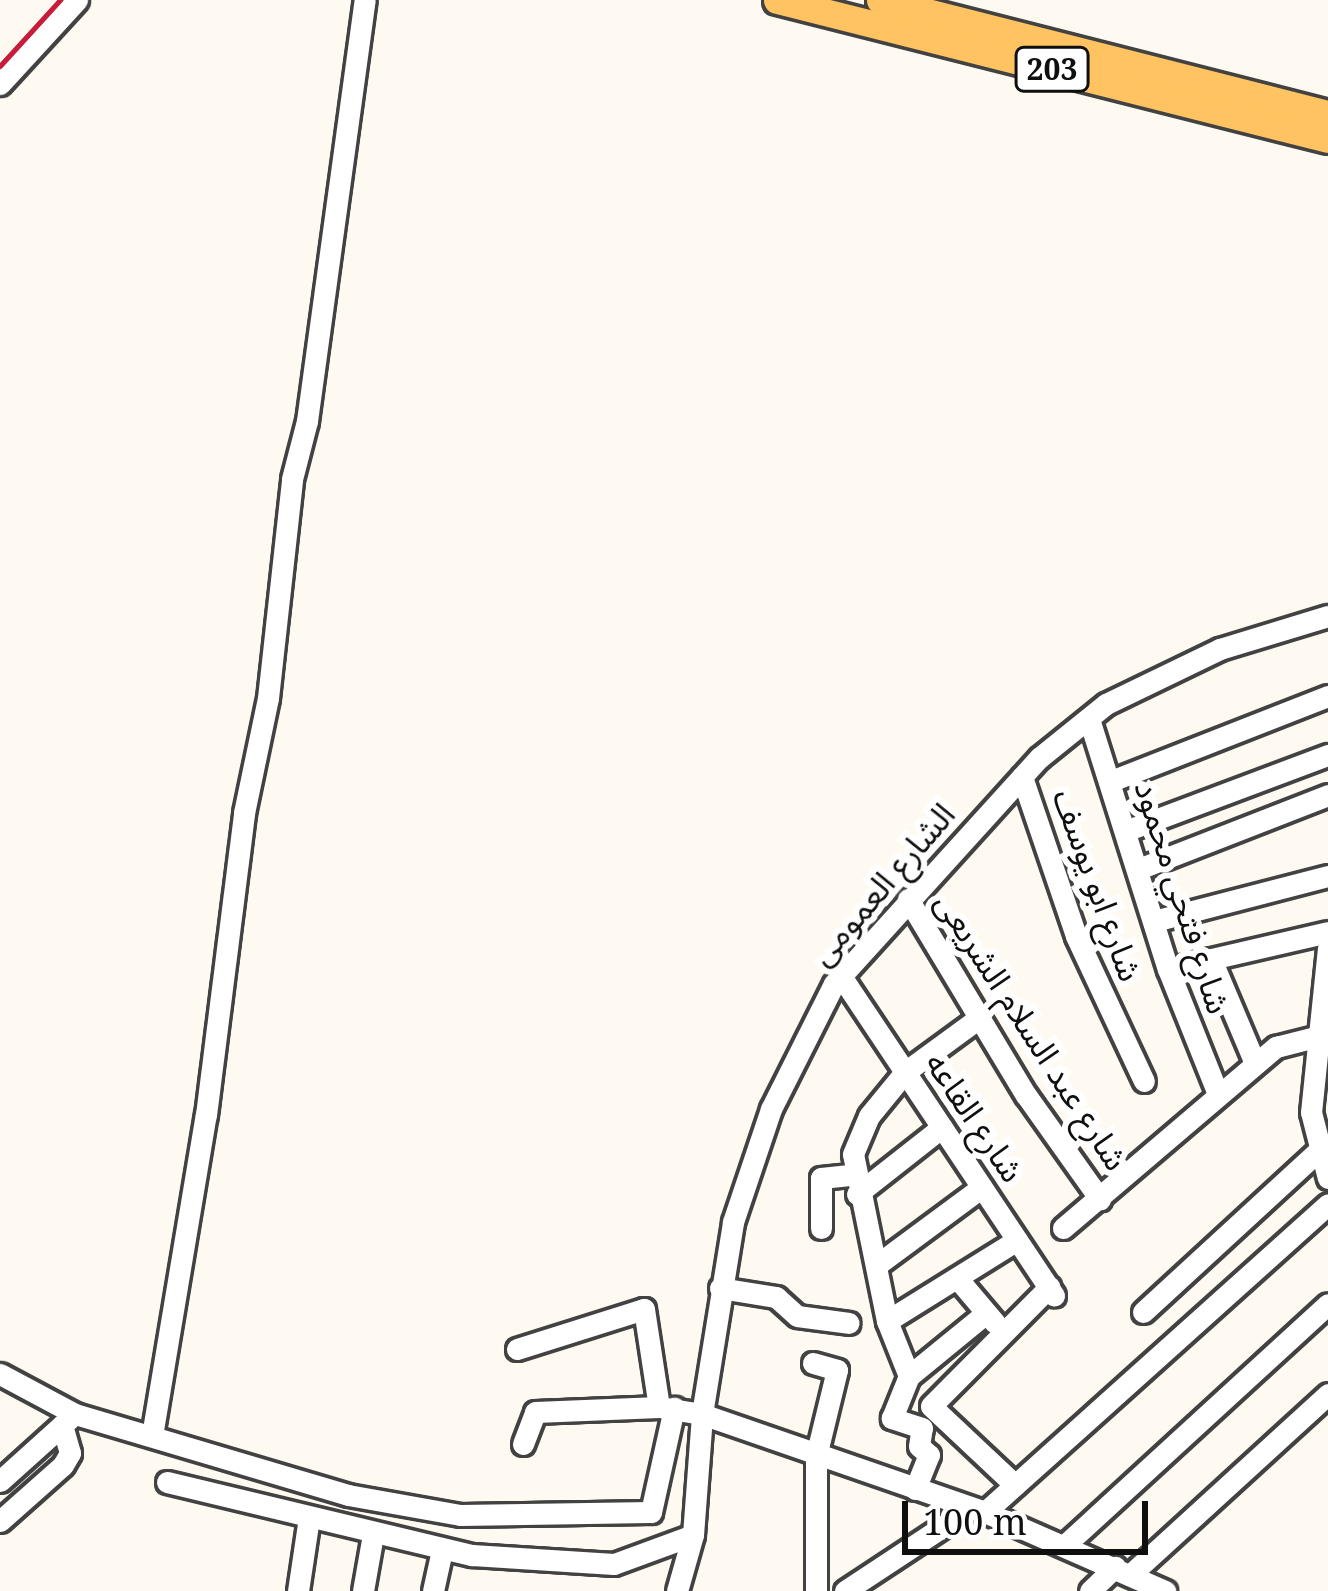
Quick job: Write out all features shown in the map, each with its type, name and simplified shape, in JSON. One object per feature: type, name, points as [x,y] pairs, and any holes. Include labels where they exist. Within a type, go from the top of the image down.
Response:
[{"type":"main road","name":"203","points":[[777,0],[1328,139]]},
{"type":"main road","name":"203","points":[[880,0],[1328,114]]},
{"type":"street","points":[[0,84],[77,0]]},
{"type":"street","points":[[152,1436],[206,1114],[244,813],[268,698],[292,479],[308,422],[365,0]]},
{"type":"street","name":"الشارع العمومى","points":[[676,1591],[693,1535],[702,1414],[720,1288],[771,1109],[841,976],[1022,777],[1089,719],[1220,649],[1328,616]]},
{"type":"street","points":[[1111,781],[1328,696]]},
{"type":"street","name":"شارع فتحي محمود","points":[[1089,719],[1159,920],[1168,968],[1218,1094]]},
{"type":"street","points":[[1127,830],[1328,754]]},
{"type":"street","name":"شارع ابو يوسف","points":[[1022,777],[1076,936],[1144,1081]]},
{"type":"street","points":[[1141,868],[1328,795]]},
{"type":"street","points":[[1159,920],[1328,877]]},
{"type":"street","name":"شارع عبد السلام الشريعى","points":[[908,898],[979,1018],[1100,1199]]},
{"type":"street","points":[[1168,968],[1328,932]]},
{"type":"street","points":[[1328,948],[1319,1036],[1319,1142],[1328,1178]]},
{"type":"street","points":[[1211,958],[1255,1064]]},
{"type":"street","name":"شارع القاعه","points":[[841,976],[1052,1291],[1003,1333]]},
{"type":"street","points":[[909,1376],[887,1321],[878,1264],[855,1184],[858,1134],[905,1072],[979,1018]]},
{"type":"street","points":[[1064,1228],[1255,1064],[1285,1042],[1319,1036]]},
{"type":"street","points":[[821,1228],[821,1179],[855,1184],[942,1127]]},
{"type":"street","points":[[1143,1312],[1319,1142]]},
{"type":"street","points":[[878,1264],[982,1187]]},
{"type":"street","points":[[848,1590],[1015,1485],[1328,1204]]},
{"type":"street","points":[[887,1321],[1017,1240]]},
{"type":"street","points":[[957,1278],[1003,1333],[931,1406],[1015,1485]]},
{"type":"street","points":[[720,1288],[776,1297],[797,1316],[849,1323]]},
{"type":"street","points":[[1066,1544],[1328,1304]]},
{"type":"street","points":[[0,1374],[69,1419],[152,1436],[405,1508],[645,1513],[656,1507],[667,1407],[644,1309],[517,1349]]},
{"type":"street","points":[[915,1489],[929,1457],[919,1446],[922,1429],[892,1418],[909,1376],[986,1313]]},
{"type":"street","points":[[812,1363],[837,1369],[816,1456],[816,1591]]},
{"type":"street","points":[[1090,1591],[1123,1571],[1328,1394]]},
{"type":"street","points":[[523,1444],[536,1412],[667,1407],[702,1414],[978,1510],[1066,1544],[1165,1591]]},
{"type":"street","points":[[0,1481],[69,1419]]},
{"type":"street","points":[[0,1521],[62,1465],[70,1453],[69,1419]]},
{"type":"street","points":[[166,1482],[442,1550],[614,1564],[693,1535]]},
{"type":"street","points":[[298,1591],[309,1517]]},
{"type":"street","points":[[363,1591],[373,1534]]},
{"type":"street","points":[[433,1591],[442,1550]]},
{"type":"street","points":[[887,1567],[898,1591]]},
{"type":"railway","points":[[0,66],[60,0]]}]
